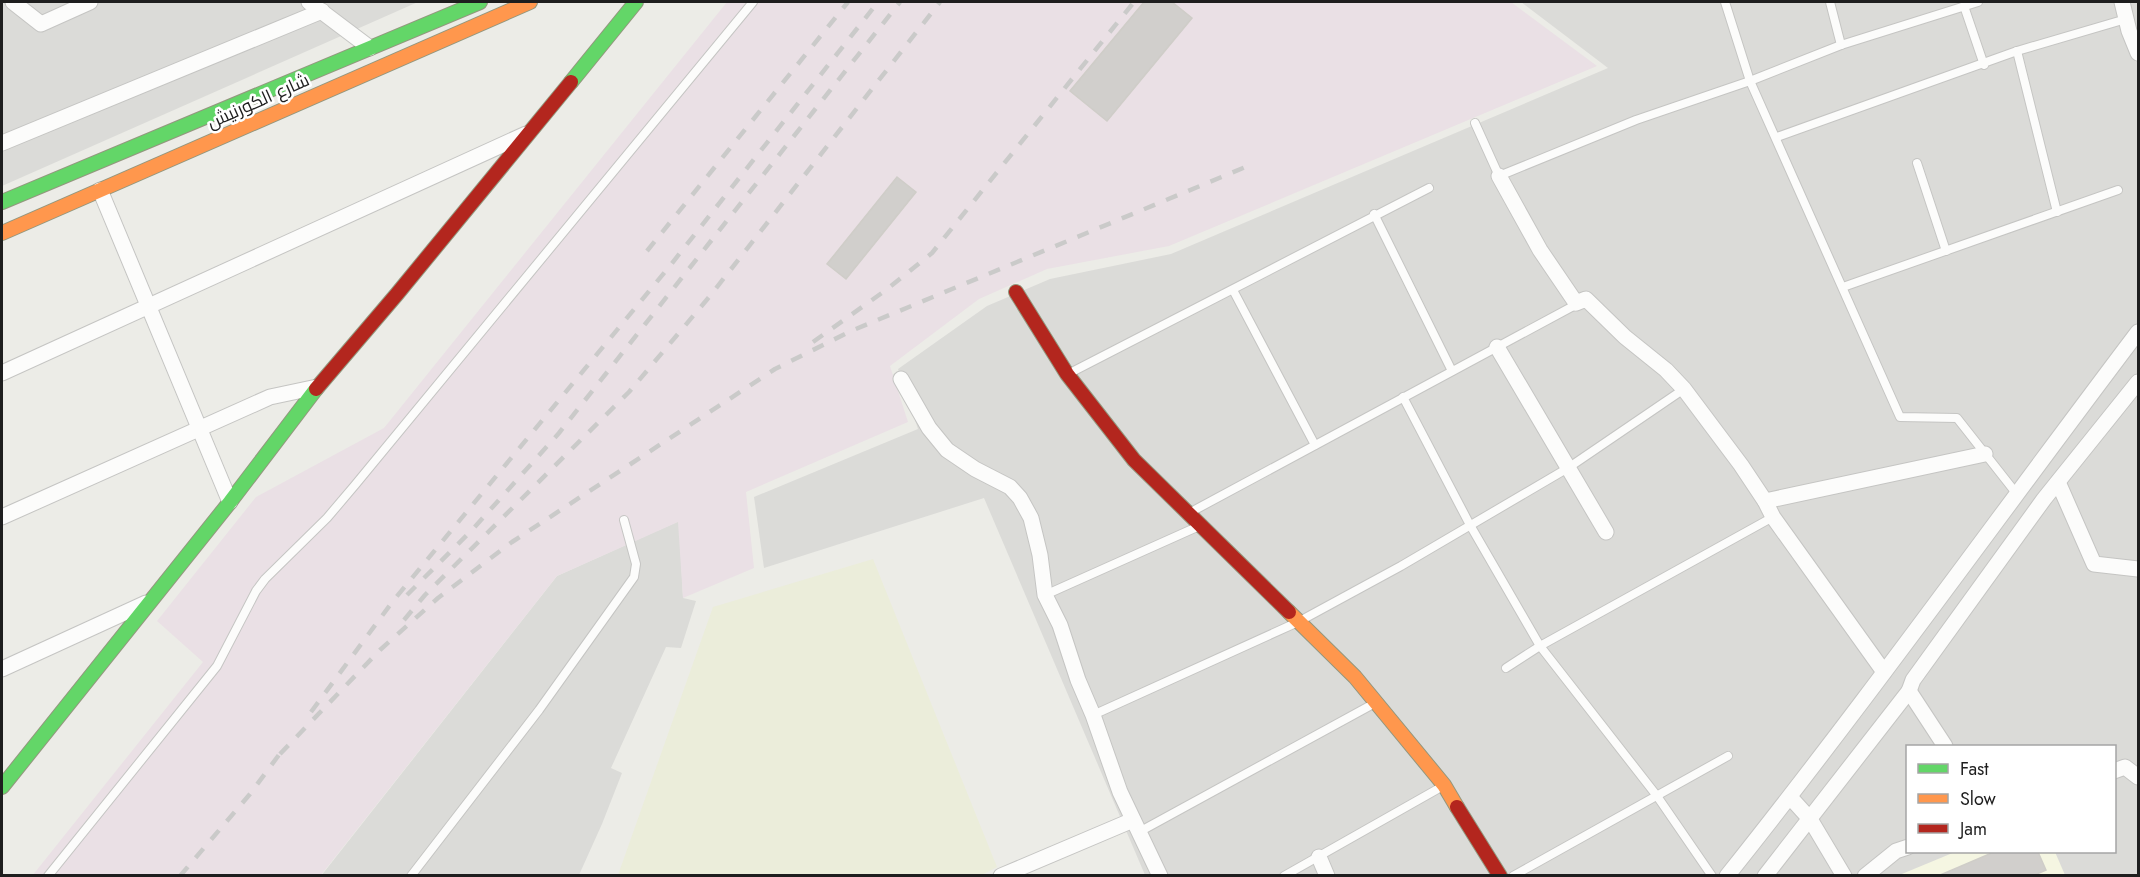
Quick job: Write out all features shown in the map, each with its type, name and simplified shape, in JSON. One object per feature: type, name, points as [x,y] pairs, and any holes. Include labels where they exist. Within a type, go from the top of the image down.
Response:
[{"type":"street","points":[[13,2],[41,24],[90,2]]},
{"type":"street","points":[[309,2],[370,48]]},
{"type":"street","name":"شارع الكورنيش","points":[[2,202],[479,2]]},
{"type":"street","name":"شارع الكورنيش","points":[[2,233],[530,2]]},
{"type":"street","points":[[2,787],[230,502],[317,387],[397,294],[636,2]]},
{"type":"street","points":[[2122,2],[2139,53]]},
{"type":"street","points":[[2,143],[322,11]]},
{"type":"street","points":[[2,373],[526,134]]},
{"type":"street","points":[[1499,176],[1540,250],[1576,303],[1586,299],[1625,337],[1666,370],[1684,389],[1884,672]]},
{"type":"street","points":[[100,190],[230,502]]},
{"type":"street","points":[[1016,292],[1067,374],[1134,460],[1355,677],[1377,702],[1444,785],[1500,876]]},
{"type":"street","points":[[1727,876],[1790,797],[2139,332]]},
{"type":"street","points":[[1497,347],[1606,532]]},
{"type":"street","points":[[901,379],[928,428],[947,450],[975,469],[1010,486],[1031,518],[1040,555],[1045,595],[1060,625],[1120,792],[1160,876]]},
{"type":"street","points":[[1765,876],[1909,691],[1913,681],[2037,508],[2139,382]]},
{"type":"street","points":[[2,517],[270,397],[317,387]]},
{"type":"street","points":[[1765,501],[1985,453]]},
{"type":"street","points":[[2058,482],[2094,564],[2139,569]]},
{"type":"street","points":[[2,669],[151,601]]},
{"type":"street","points":[[1909,691],[1944,745]]},
{"type":"street","points":[[2116,771],[2125,767],[2139,777]]},
{"type":"street","points":[[1790,797],[1810,819],[1844,876]]},
{"type":"street","points":[[1001,876],[1136,826]]},
{"type":"street","points":[[1865,876],[1896,851],[1906,848]]},
{"type":"street","points":[[1319,857],[1327,876]]},
{"type":"lane","points":[[48,876],[217,666],[248,604],[266,579],[327,518],[355,485],[753,2]]},
{"type":"lane","points":[[1725,2],[1750,81],[1777,137],[1900,417],[1957,418],[2016,493]]},
{"type":"lane","points":[[1830,2],[1841,45]]},
{"type":"lane","points":[[1475,123],[1499,176],[1636,120],[1750,81],[1841,45],[1978,2]]},
{"type":"lane","points":[[1964,6],[1984,65]]},
{"type":"lane","points":[[1777,137],[1984,65],[2017,51],[2126,18]]},
{"type":"lane","points":[[2017,51],[2057,212]]},
{"type":"lane","points":[[1917,163],[1946,251]]},
{"type":"lane","points":[[1067,374],[1233,290],[1374,214],[1429,188]]},
{"type":"lane","points":[[1843,287],[2118,190]]},
{"type":"lane","points":[[1374,214],[1452,371]]},
{"type":"lane","points":[[1233,290],[1315,444]]},
{"type":"lane","points":[[1188,514],[1586,299]]},
{"type":"lane","points":[[1093,715],[1298,622],[1401,567],[1568,468],[1684,389]]},
{"type":"lane","points":[[1403,397],[1470,525],[1540,646],[1656,796],[1712,876]]},
{"type":"lane","points":[[1506,668],[1540,646],[1773,517]]},
{"type":"lane","points":[[411,876],[539,710],[634,578],[636,564],[624,520]]},
{"type":"lane","points":[[1045,595],[1201,525]]},
{"type":"lane","points":[[1136,826],[1377,702]]},
{"type":"lane","points":[[1513,876],[1728,756]]},
{"type":"lane","points":[[1284,876],[1444,785]]},
{"type":"shaded area","points":[[2,2],[418,2],[2,186]]},
{"type":"shaded area","points":[[727,2],[1511,2],[1597,66],[1169,246],[1047,269],[979,299],[890,366],[908,422],[746,492],[754,568],[683,598],[678,522],[557,576],[321,875],[32,876],[203,662],[157,621],[256,497],[384,428]]},
{"type":"shaded area","points":[[1521,2],[2138,2],[2138,875],[1145,875],[984,498],[764,568],[754,497],[918,429],[898,369],[987,306],[1050,279],[1171,254],[1608,68]]},
{"type":"shaded area","points":[[679,521],[683,598],[696,601],[681,648],[666,647],[611,768],[622,773],[579,875],[321,876],[557,576]]},
{"type":"shaded area","points":[[873,559],[997,867],[980,876],[618,875],[713,607]]},
{"type":"shaded area","points":[[1953,853],[2055,853],[2065,875],[1897,876]]},
{"type":"building","points":[[1144,2],[1172,2],[1192,18],[1107,121],[1070,91]]},
{"type":"building","points":[[897,177],[916,192],[846,279],[827,264]]},
{"type":"building","points":[[1992,853],[2038,853],[2046,870],[2032,876],[1938,876]]},
{"type":"railway","points":[[647,251],[848,2]]},
{"type":"railway","points":[[311,712],[393,601],[669,267],[878,2]]},
{"type":"railway","points":[[407,595],[472,530],[559,433],[900,2]]},
{"type":"railway","points":[[404,620],[425,595],[629,392],[710,296],[940,2]]},
{"type":"railway","points":[[813,342],[886,290],[932,253],[1134,2]]},
{"type":"railway","points":[[280,754],[380,650],[438,598],[512,542],[775,369],[851,331],[1248,166]]},
{"type":"railway","points":[[180,876],[250,794],[284,748]]},
{"type":"traffic: fast","points":[[2,202],[480,2]]},
{"type":"traffic: fast","points":[[571,82],[636,2]]},
{"type":"traffic: fast","points":[[2,787],[230,502],[316,389]]},
{"type":"traffic: slow","points":[[2,233],[530,2]]},
{"type":"traffic: slow","points":[[1289,612],[1355,677],[1444,785],[1457,807]]},
{"type":"traffic: jam","points":[[316,389],[571,82]]},
{"type":"traffic: jam","points":[[1016,292],[1067,374],[1134,460],[1289,612]]},
{"type":"traffic: jam","points":[[1457,807],[1500,876]]}]
